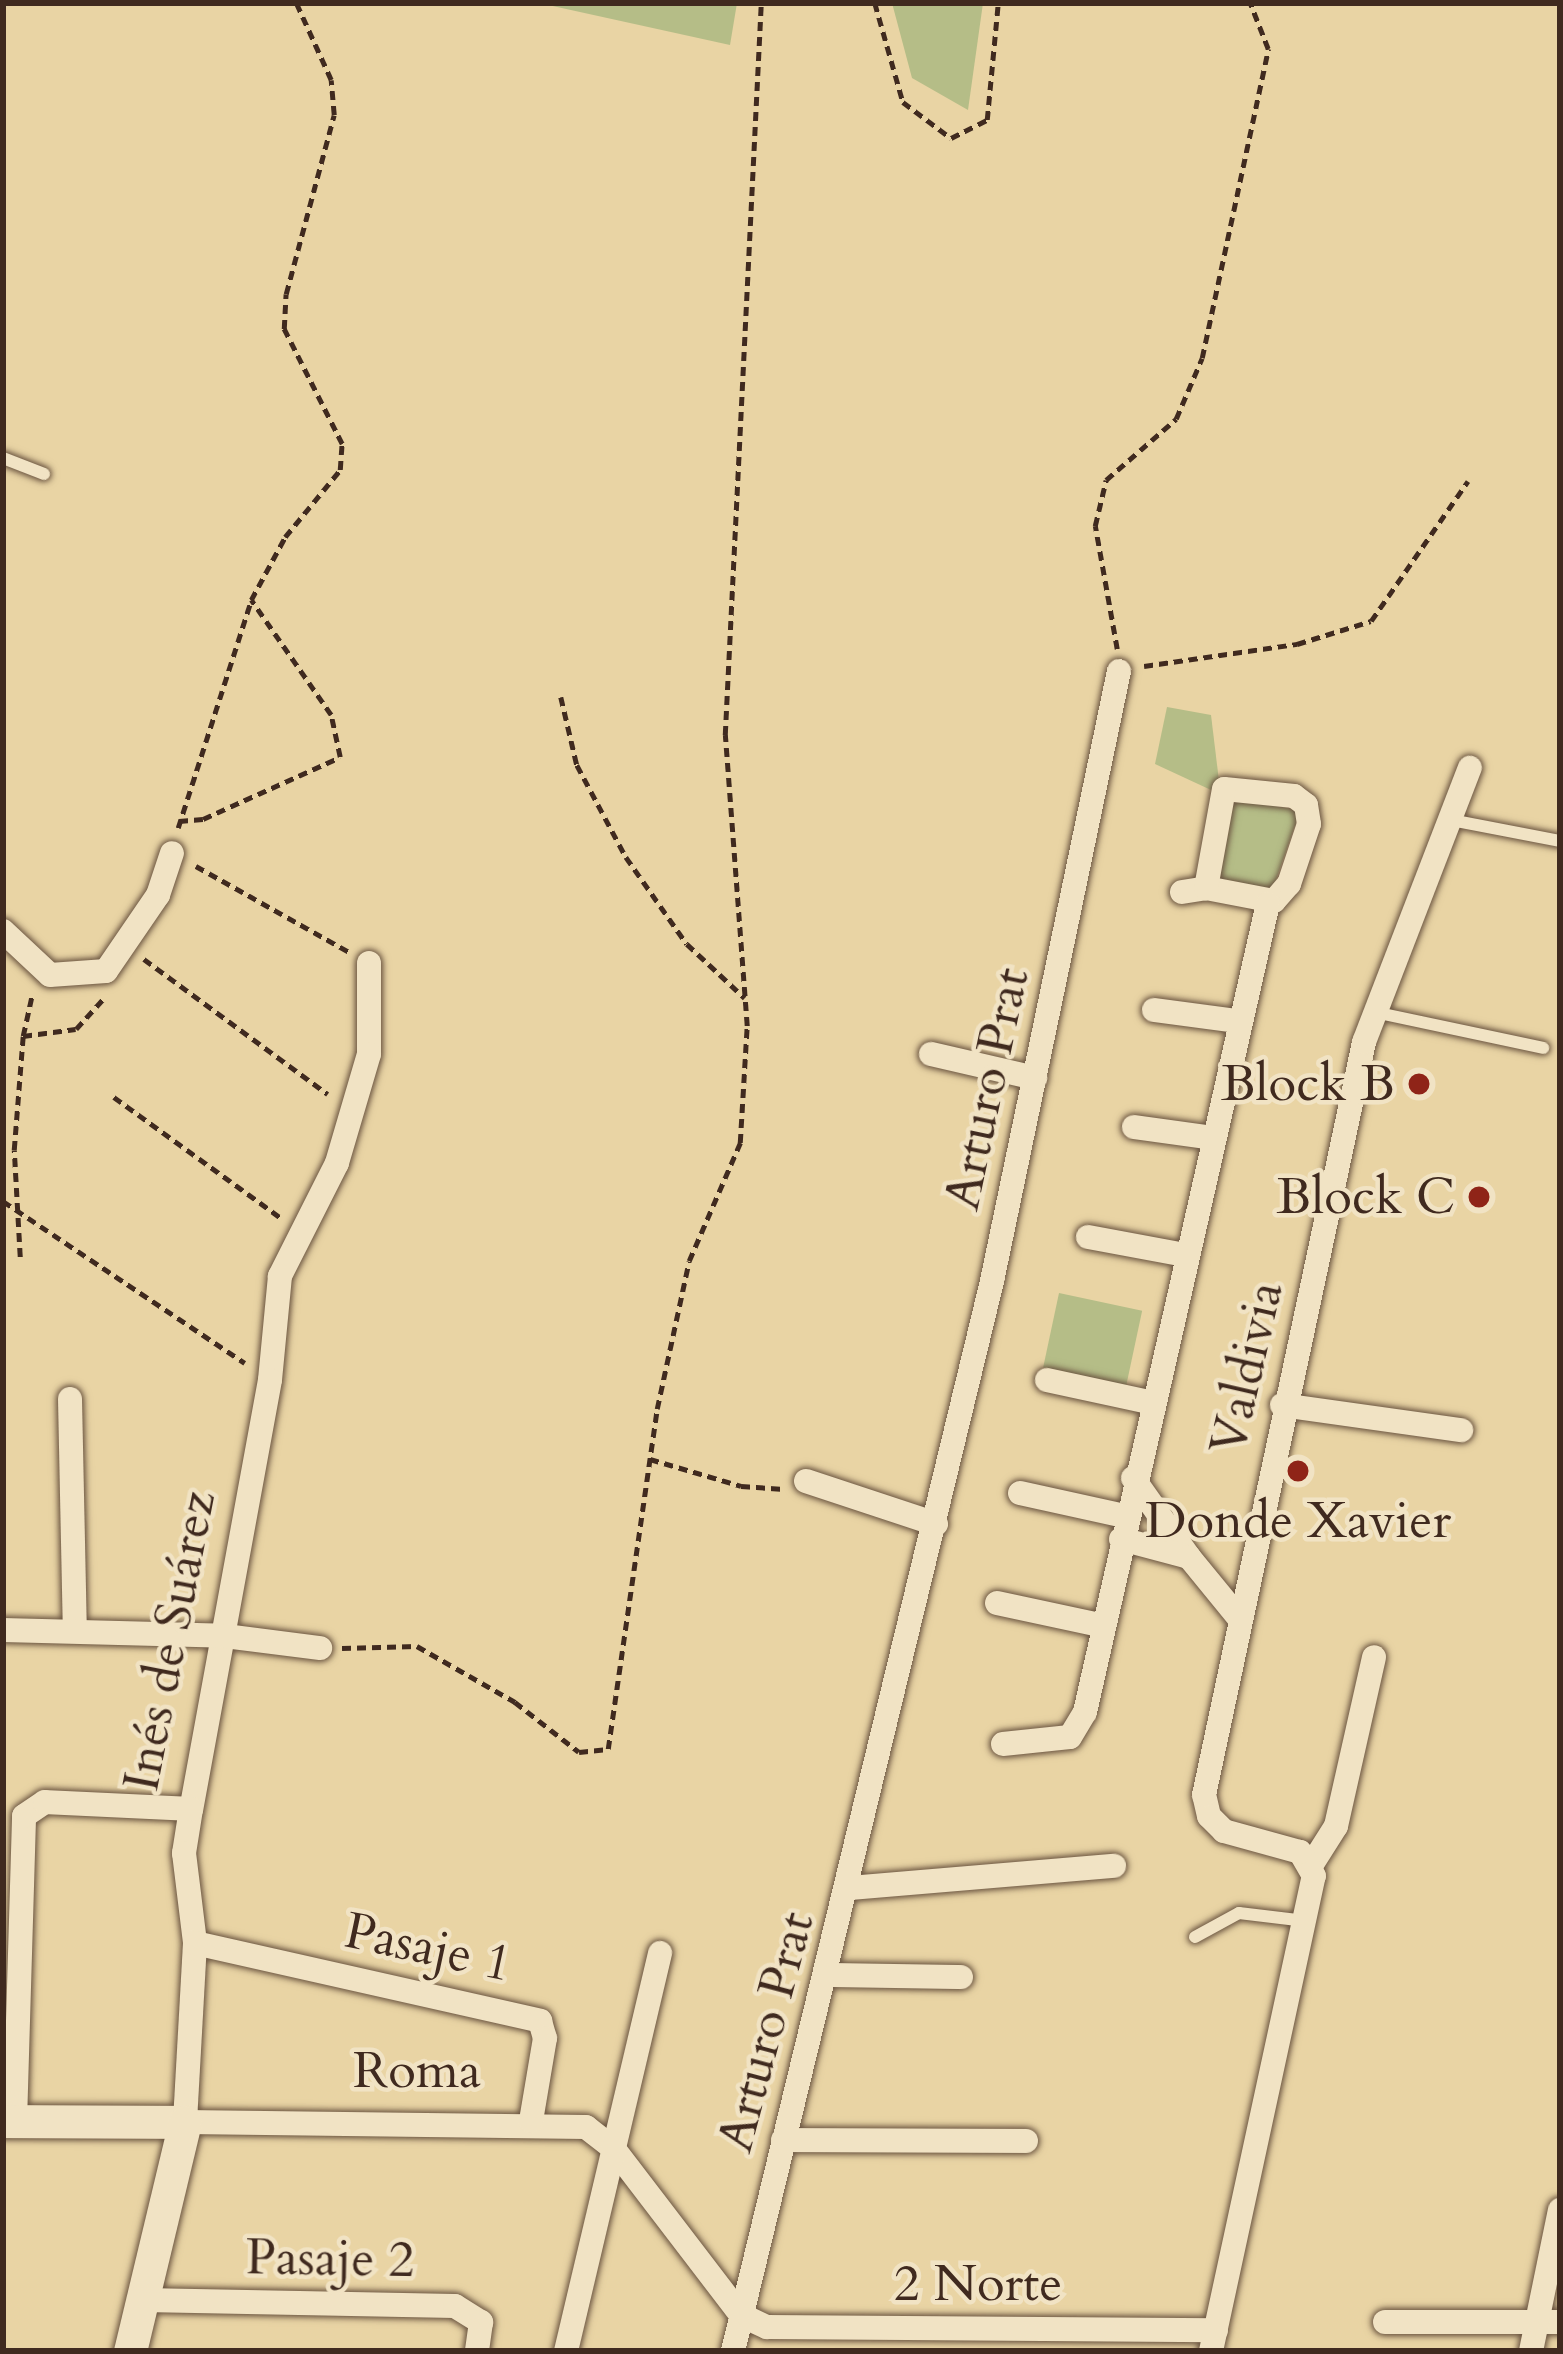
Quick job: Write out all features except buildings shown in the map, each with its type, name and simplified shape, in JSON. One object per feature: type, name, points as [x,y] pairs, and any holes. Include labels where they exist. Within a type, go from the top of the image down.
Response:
[{"type":"street","name":"Arturo Prat","points":[[733,2351],[850,1888],[935,1524],[1036,1078],[1120,671]]},
{"type":"street","name":"Valdivia","points":[[1312,1864],[1289,1848],[1224,1831],[1205,1806],[1282,1405],[1374,1012],[1470,768]]},
{"type":"street","points":[[1003,1744],[1070,1737],[1078,1728],[1237,1022],[1268,903],[1286,890],[1309,824],[1306,805],[1294,796],[1224,789],[1194,890],[1268,903]]},
{"type":"street","points":[[3,932],[38,970],[106,971],[128,947],[172,853]]},
{"type":"street","name":"Inés de Suárez","points":[[130,2351],[185,2122],[195,1943],[184,1853],[270,1380],[280,1276],[304,1234],[352,1112],[369,1054],[369,963]]},
{"type":"street","points":[[1154,1010],[1237,1022]]},
{"type":"street","points":[[932,1054],[1036,1078]]},
{"type":"street","points":[[1134,1127],[1213,1138]]},
{"type":"street","points":[[1088,1237],[1185,1255]]},
{"type":"street","points":[[1047,1380],[1149,1402]]},
{"type":"street","points":[[70,1399],[75,1631]]},
{"type":"street","points":[[1282,1405],[1461,1430]]},
{"type":"street","points":[[1133,1478],[1240,1618]]},
{"type":"street","points":[[806,1481],[935,1524]]},
{"type":"street","points":[[1020,1493],[1123,1527],[1189,1557]]},
{"type":"street","points":[[997,1603],[1100,1625]]},
{"type":"street","points":[[3,1630],[225,1636],[320,1648]]},
{"type":"street","points":[[1214,2341],[1307,1922],[1312,1864],[1336,1826],[1373,1657]]},
{"type":"street","points":[[9,2121],[24,1816],[44,1802],[191,1809]]},
{"type":"street","points":[[850,1888],[1114,1865]]},
{"type":"street","name":"Pasaje 1","points":[[195,1943],[540,2021],[545,2038],[531,2121]]},
{"type":"street","points":[[566,2351],[660,1954]]},
{"type":"street","points":[[828,1975],[962,1977]]},
{"type":"street","name":"Roma","points":[[9,2121],[531,2121],[586,2127],[614,2149],[741,2315]]},
{"type":"street","points":[[783,2140],[1026,2141]]},
{"type":"street","points":[[1531,2351],[1548,2322],[1560,2210]]},
{"type":"street","name":"Pasaje 2","points":[[143,2300],[455,2306],[481,2322],[477,2351]]},
{"type":"street","name":"2 Norte","points":[[741,2315],[767,2327],[1214,2341]]},
{"type":"street","points":[[1385,2322],[1548,2322]]},
{"type":"lane","points":[[3,458],[44,474]]},
{"type":"lane","points":[[1451,820],[1560,841]]},
{"type":"lane","points":[[1374,1012],[1543,1048]]},
{"type":"lane","points":[[1195,1937],[1239,1913],[1307,1922]]},
{"type":"path","points":[[296,3],[331,80],[334,115],[286,294],[284,329],[342,444],[340,470],[285,537],[251,600],[172,853],[369,963]]},
{"type":"path","points":[[320,1648],[417,1646],[514,1702],[579,1752],[608,1749],[650,1459],[689,1261],[740,1143],[746,998],[725,735],[761,3]]},
{"type":"path","points":[[875,3],[904,102],[950,137],[987,120],[998,3]]},
{"type":"path","points":[[1250,3],[1268,49],[1202,358],[1176,419],[1106,480],[1095,526],[1120,671],[1297,644],[1371,621],[1468,481]]},
{"type":"path","points":[[179,821],[203,819],[340,757],[331,715],[251,600]]},
{"type":"path","points":[[561,697],[577,765],[626,857],[687,944],[746,998]]},
{"type":"path","points":[[128,947],[352,1112]]},
{"type":"path","points":[[20,1257],[14,1202],[23,1036],[38,970]]},
{"type":"path","points":[[23,1036],[87,1020],[107,992],[106,971]]},
{"type":"path","points":[[114,1097],[304,1234]]},
{"type":"path","points":[[3,1201],[14,1202],[270,1380]]},
{"type":"path","points":[[650,1459],[741,1486],[795,1490],[806,1481]]},
{"type":"green space","points":[[539,3],[737,3],[730,45]]},
{"type":"green space","points":[[892,3],[983,3],[968,110],[912,78]]},
{"type":"green space","points":[[1167,707],[1211,715],[1219,781],[1211,790],[1155,764]]},
{"type":"green space","points":[[1235,797],[1300,811],[1272,891],[1219,883]]},
{"type":"green space","points":[[1059,1293],[1142,1311],[1126,1385],[1043,1367]]},
{"type":"place","name":"Block B","points":[[1419,1084]]},
{"type":"place","name":"Block C","points":[[1479,1197]]},
{"type":"place","name":"Donde Xavier","points":[[1298,1471]]}]
